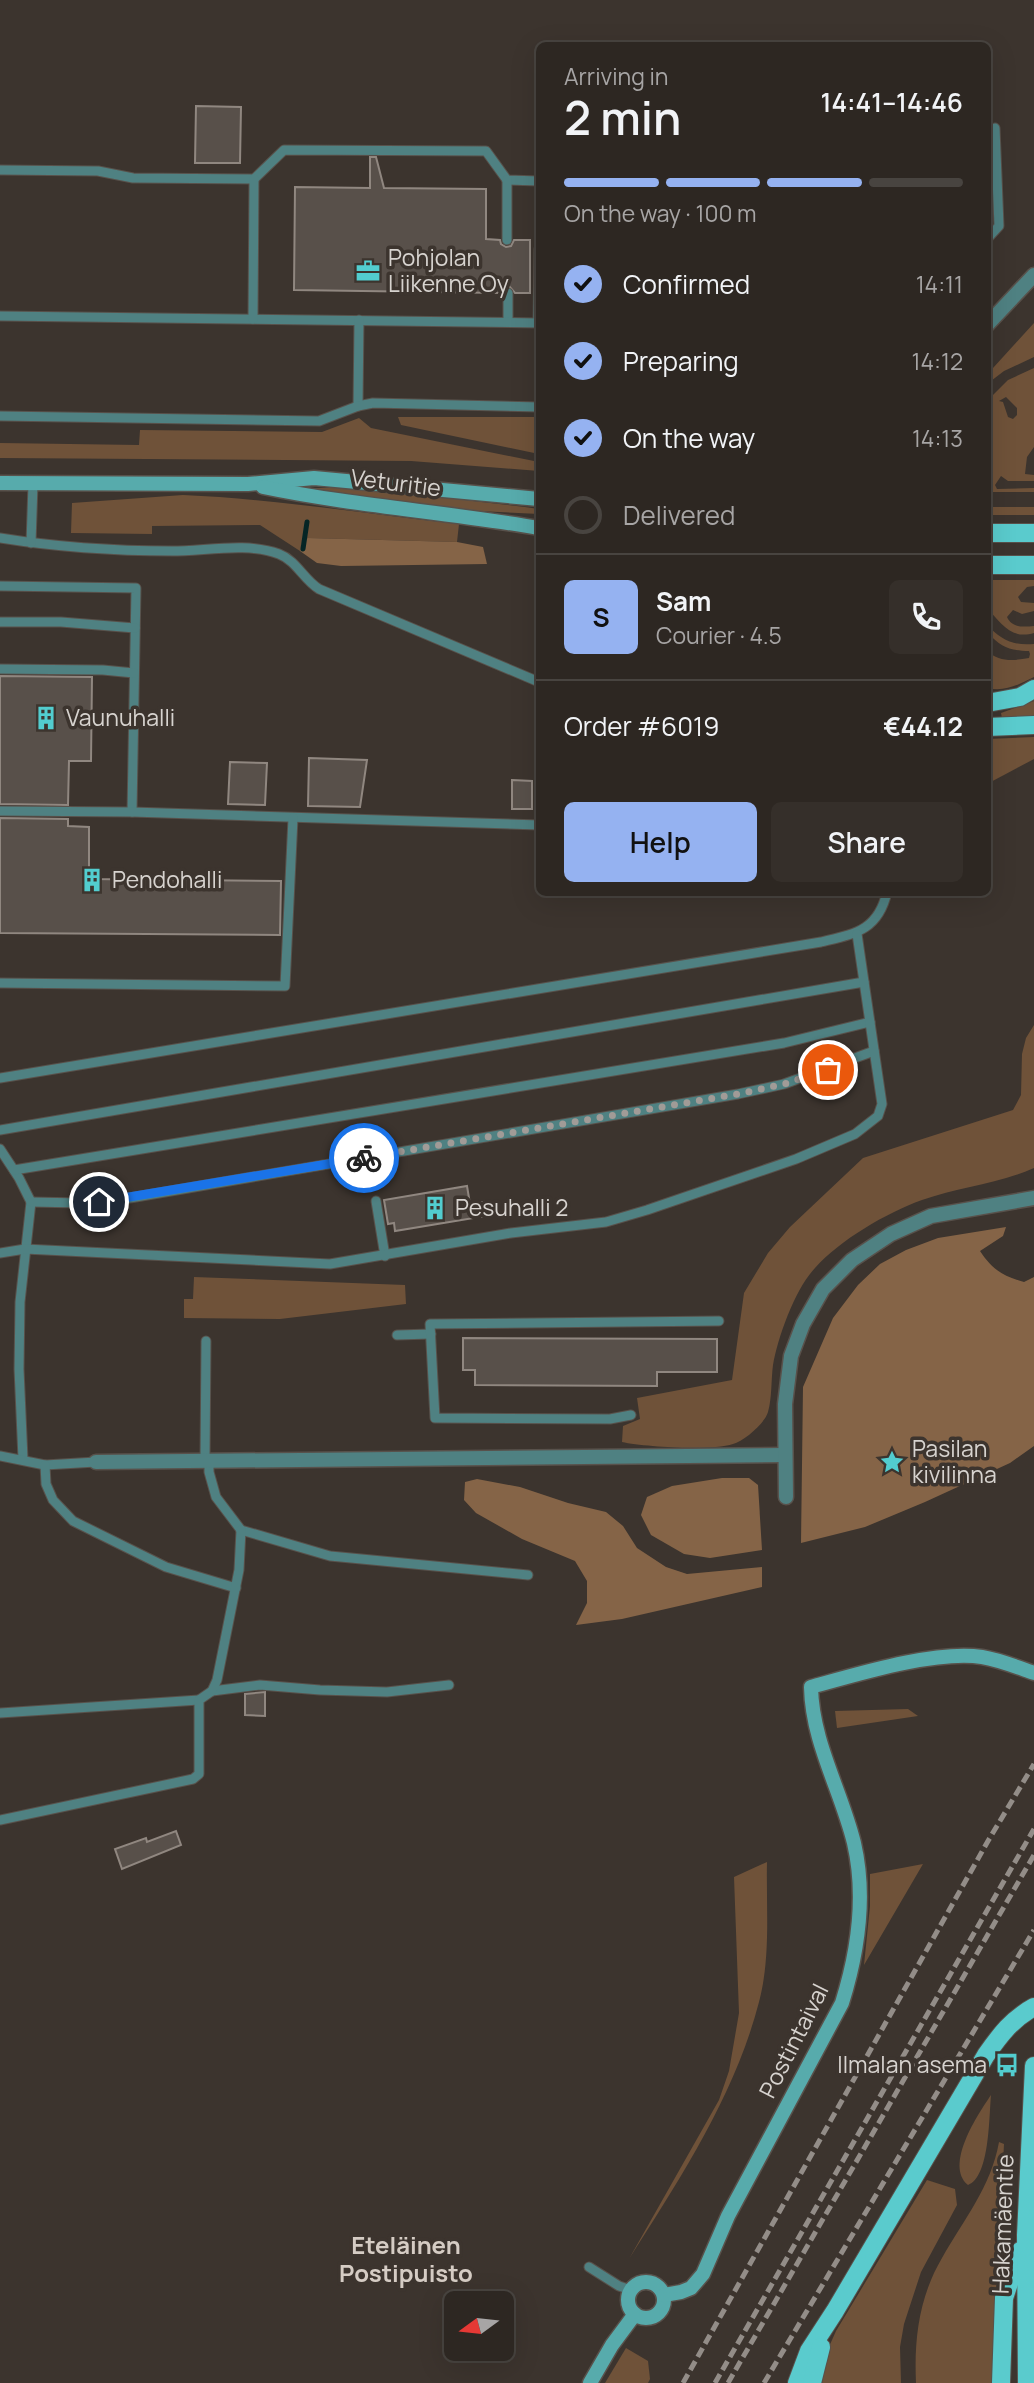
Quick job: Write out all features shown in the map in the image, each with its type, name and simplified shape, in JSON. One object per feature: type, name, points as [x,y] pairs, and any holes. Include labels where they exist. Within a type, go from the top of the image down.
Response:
[{"type":"main road","points":[[991,533],[1034,533]]},
{"type":"main road","points":[[991,565],[1034,565]]},
{"type":"main road","points":[[991,702],[1020,696],[1034,689]]},
{"type":"main road","points":[[991,727],[1034,725]]},
{"type":"main road","points":[[797,2383],[809,2351],[986,2055],[1003,2031],[1034,2007]]},
{"type":"main road","name":"Hakamäentie","points":[[1027,2383],[1026,2235],[1033,2071]]},
{"type":"main road","points":[[1001,2383],[1004,2298],[1026,2235]]},
{"type":"main road","points":[[812,2383],[818,2354],[835,2311]]},
{"type":"street","points":[[991,321],[1034,275]]},
{"type":"street","name":"Veturitie","points":[[0,483],[248,484],[314,478],[536,499]]},
{"type":"street","name":"Veturitie","points":[[248,484],[312,498],[536,527]]},
{"type":"street","points":[[786,1497],[785,1404],[791,1356],[803,1324],[823,1289],[852,1260],[891,1234],[931,1216],[1034,1198]]},
{"type":"street","points":[[96,1462],[784,1455]]},
{"type":"street","name":"Postintaival","points":[[635,2314],[646,2318],[659,2313],[663,2307],[664,2295],[691,2288],[703,2274],[727,2216],[842,2003],[851,1975],[858,1931],[859,1892],[854,1844],[817,1732],[811,1686],[947,1656],[982,1657],[1034,1673]]},
{"type":"street","points":[[590,2383],[635,2314],[628,2303],[635,2285],[646,2282],[657,2285],[664,2295]]},
{"type":"lane","points":[[991,235],[999,226],[995,128]]},
{"type":"lane","points":[[0,170],[98,171],[133,178],[254,179],[284,150],[486,152],[507,180],[508,240]]},
{"type":"lane","points":[[253,319],[254,179]]},
{"type":"lane","points":[[507,180],[536,181]]},
{"type":"lane","points":[[508,293],[508,323]]},
{"type":"lane","points":[[0,316],[536,323]]},
{"type":"lane","points":[[358,406],[359,320]]},
{"type":"lane","points":[[0,415],[319,421],[373,403],[536,407]]},
{"type":"lane","points":[[31,543],[33,484]]},
{"type":"lane","points":[[0,538],[31,543],[130,550],[266,550],[293,562],[311,584],[319,589],[536,681]]},
{"type":"lane","points":[[0,586],[136,587],[132,812]]},
{"type":"lane","points":[[0,622],[61,622],[135,628]]},
{"type":"lane","points":[[0,669],[134,673]]},
{"type":"lane","points":[[0,811],[132,812],[536,825]]},
{"type":"lane","points":[[0,983],[285,986],[293,818]]},
{"type":"lane","points":[[0,1077],[821,942],[858,934],[870,925],[883,906],[886,896]]},
{"type":"lane","points":[[0,1253],[25,1249],[330,1264],[511,1233],[606,1222],[759,1172],[855,1134],[878,1116],[882,1104],[858,934]]},
{"type":"lane","points":[[0,1130],[864,982]]},
{"type":"lane","points":[[14,1170],[784,1042],[870,1022]]},
{"type":"lane","points":[[32,1202],[81,1203],[118,1200],[738,1094],[795,1081],[874,1051]]},
{"type":"lane","points":[[0,1149],[32,1202],[20,1301],[19,1369],[23,1459]]},
{"type":"lane","points":[[376,1201],[385,1256]]},
{"type":"lane","points":[[631,1415],[610,1419],[435,1418],[430,1324],[719,1321]]},
{"type":"lane","points":[[397,1335],[431,1334]]},
{"type":"lane","points":[[206,1341],[209,1472],[216,1497],[241,1530],[330,1556],[528,1575]]},
{"type":"lane","points":[[0,1456],[45,1465],[96,1462]]},
{"type":"lane","points":[[45,1465],[46,1483],[53,1500],[72,1521],[166,1567],[236,1588]]},
{"type":"lane","points":[[212,1691],[217,1680],[236,1588],[241,1530]]},
{"type":"lane","points":[[0,1713],[199,1700],[212,1691],[260,1685],[387,1692],[449,1685]]},
{"type":"lane","points":[[0,1820],[193,1779],[199,1774],[199,1700]]},
{"type":"lane","points":[[589,2267],[619,2286],[631,2290]]},
{"type":"shaded area","points":[[1034,323],[1034,357],[1004,371],[991,381],[993,368]]},
{"type":"shaded area","points":[[1034,368],[1034,447],[1027,457],[1025,474],[1034,475],[1034,481],[1008,481],[1001,476],[995,485],[997,489],[1034,488],[1034,492],[991,492],[991,397],[1008,380]],"holes":[[[1006,397],[1017,408],[1017,415],[1013,419],[1008,417],[1003,402],[999,401]]]},
{"type":"shaded area","points":[[398,417],[536,417],[536,453],[401,425]]},
{"type":"shaded area","points":[[359,418],[371,428],[536,461],[536,471],[411,461],[0,458],[0,443],[139,445],[140,430],[322,432]]},
{"type":"shaded area","points":[[360,488],[536,509],[536,514],[457,510],[310,490]]},
{"type":"shaded area","points":[[183,495],[286,503],[459,524],[457,542],[308,538],[302,540],[300,551],[260,525],[152,526],[152,534],[71,533],[72,503]]},
{"type":"shaded area","points":[[991,507],[1034,507],[1034,515],[991,515]]},
{"type":"shaded area","points":[[302,540],[457,542],[483,547],[487,564],[341,566],[317,563],[300,551]]},
{"type":"shaded area","points":[[991,580],[1034,580],[1034,586],[1027,587],[1018,597],[1021,602],[1034,603],[1034,611],[1022,614],[1013,610],[1007,617],[1015,625],[1034,626],[1034,633],[1019,634],[1002,624],[991,612]]},
{"type":"shaded area","points":[[991,629],[1008,641],[1034,644],[1034,677],[1006,688],[991,689],[991,654],[1006,660],[1029,658],[1030,654],[1029,651],[1010,649],[991,636]]},
{"type":"shaded area","points":[[1034,701],[1034,717],[1002,718],[1001,713]]},
{"type":"shaded area","points":[[1034,737],[1034,759],[991,782],[991,739]]},
{"type":"shaded area","points":[[1034,1025],[1034,1168],[908,1206],[864,1228],[825,1258],[801,1288],[783,1328],[773,1365],[768,1412],[759,1426],[743,1439],[723,1446],[694,1448],[622,1442],[623,1426],[640,1419],[637,1398],[732,1380],[744,1293],[768,1253],[790,1227],[863,1158],[1013,1110],[1021,1095],[1022,1054],[1026,1038]]},
{"type":"shaded area","points":[[1006,1227],[1003,1236],[980,1251],[993,1267],[1010,1277],[1024,1282],[1034,1277],[1034,1446],[1010,1463],[865,1527],[801,1543],[803,1387],[833,1318],[858,1285],[880,1264],[906,1250],[938,1238]]},
{"type":"shaded area","points":[[194,1277],[405,1285],[406,1304],[280,1319],[184,1318],[184,1299],[193,1299]]},
{"type":"shaded area","points":[[722,1478],[749,1478],[758,1485],[762,1550],[710,1558],[684,1554],[651,1535],[641,1515],[647,1497],[672,1486]]},
{"type":"shaded area","points":[[477,1479],[520,1487],[606,1512],[623,1526],[637,1548],[666,1567],[687,1574],[762,1567],[762,1587],[622,1619],[576,1625],[587,1603],[587,1581],[575,1561],[522,1539],[476,1513],[464,1500],[465,1482]]},
{"type":"shaded area","points":[[908,1709],[918,1716],[837,1728],[835,1711]]},
{"type":"shaded area","points":[[767,1862],[765,1968],[749,2036],[721,2103],[704,2135],[629,2259],[719,2100],[729,2071],[739,2013],[734,1877]]},
{"type":"shaded area","points":[[923,1864],[864,1965],[870,1906],[870,1874]]},
{"type":"shaded area","points":[[991,2095],[989,2131],[981,2171],[968,2185],[962,2176],[961,2153],[972,2127]]},
{"type":"shaded area","points":[[999,2142],[1004,2144],[992,2383],[916,2383],[917,2334],[928,2288],[990,2174]]},
{"type":"shaded area","points":[[927,2180],[955,2189],[957,2205],[921,2272],[904,2324],[900,2347],[901,2383],[822,2383],[828,2349],[836,2331]]},
{"type":"shaded area","points":[[626,2348],[648,2361],[648,2383],[605,2383]]},
{"type":"building","points":[[196,106],[241,107],[240,163],[195,163]]},
{"type":"building","points":[[370,157],[376,157],[384,188],[486,189],[486,239],[500,240],[506,247],[511,246],[514,240],[530,240],[530,293],[515,293],[509,286],[504,287],[501,293],[294,290],[295,187],[370,188]]},
{"type":"building","name":"Vaunuhalli","points":[[0,676],[92,677],[91,761],[69,761],[68,805],[0,804]]},
{"type":"building","points":[[309,758],[367,760],[360,807],[308,806]]},
{"type":"building","points":[[230,762],[267,763],[265,805],[228,804]]},
{"type":"building","points":[[512,780],[532,781],[532,809],[512,809]]},
{"type":"building","name":"Pendohalli","points":[[0,818],[68,819],[68,826],[89,827],[89,879],[281,881],[280,935],[0,933]]},
{"type":"building","name":"Pesuhalli 2","points":[[467,1186],[470,1204],[484,1202],[486,1216],[395,1231],[394,1223],[388,1224],[384,1200]]},
{"type":"building","points":[[463,1338],[717,1339],[717,1372],[657,1372],[657,1386],[475,1385],[475,1370],[463,1370]]},
{"type":"building","points":[[265,1692],[265,1716],[245,1715],[245,1694]]},
{"type":"building","points":[[176,1831],[181,1845],[122,1869],[115,1849],[146,1838],[147,1842]]},
{"type":"waterway","points":[[303,549],[307,522]]},
{"type":"railway","points":[[683,2383],[1034,1764]]},
{"type":"railway","points":[[715,2383],[1034,1829]]},
{"type":"railway","points":[[728,2383],[1034,1855]]},
{"type":"railway","points":[[764,2383],[1034,1930]]},
{"type":"way so far","points":[[364,1158],[738,1094],[784,1084],[828,1070]]},
{"type":"place","name":"Pohjolan Liikenne Oy","points":[[368,271]]},
{"type":"place","name":"Vaunuhalli","points":[[46,718]]},
{"type":"place","name":"Pendohalli","points":[[92,880]]},
{"type":"place","name":"Pesuhalli 2","points":[[435,1208]]},
{"type":"place","name":"Pasilan kivilinna","points":[[892,1462]]},
{"type":"place","name":"Ilmalan asema","points":[[1007,2065]]},
{"type":"district","name":"Eteläinen Postipuisto","points":[[406,2260]]},
{"type":"route","points":[[99,1202],[364,1158]]}]
